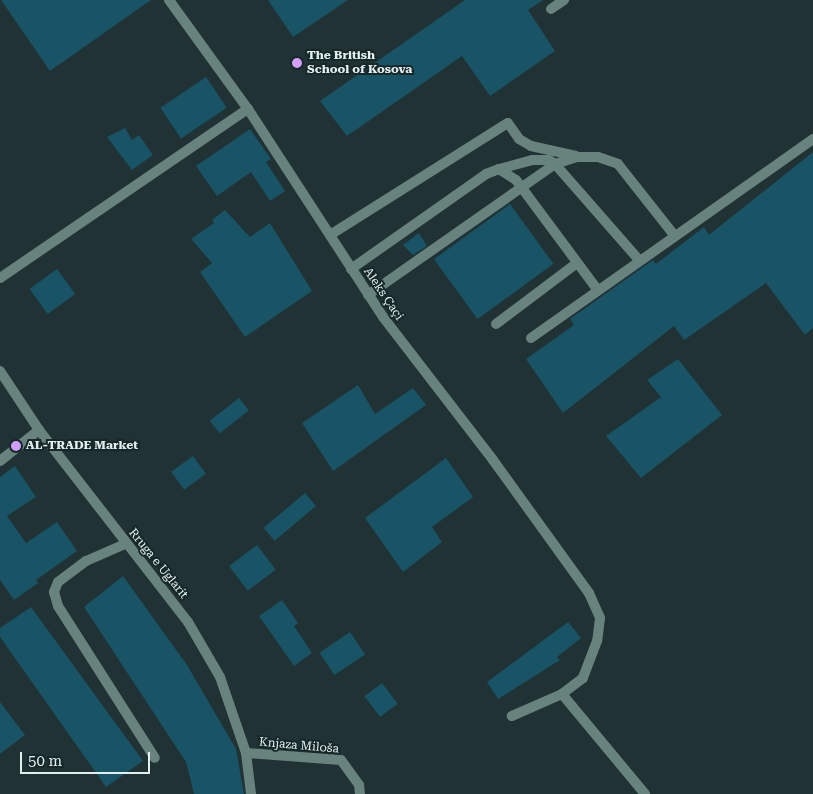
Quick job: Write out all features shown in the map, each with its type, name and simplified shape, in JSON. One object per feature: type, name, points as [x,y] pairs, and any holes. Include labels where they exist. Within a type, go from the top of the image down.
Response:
[{"type":"street","name":"Aleks Çaçi","points":[[169,0],[248,109],[368,295],[494,460],[589,593],[600,618],[597,641],[582,678],[562,694],[512,716]]},
{"type":"street","points":[[551,9],[564,0]]},
{"type":"street","points":[[0,278],[248,109]]},
{"type":"street","points":[[330,235],[508,123],[520,139],[532,146],[577,157],[598,157],[618,164],[674,236]]},
{"type":"street","points":[[531,338],[597,289],[813,139]]},
{"type":"street","points":[[368,295],[556,164],[577,157]]},
{"type":"street","points":[[351,268],[486,174],[533,160],[549,160],[556,164],[639,260]]},
{"type":"street","points":[[499,169],[516,180],[520,188],[597,289]]},
{"type":"street","points":[[496,324],[577,263]]},
{"type":"street","name":"Rruga e Uglarit","points":[[0,371],[39,430],[124,544],[188,622],[216,669],[246,753],[251,794]]},
{"type":"street","points":[[0,461],[39,430]]},
{"type":"street","points":[[124,544],[86,561],[58,582],[54,592],[58,606],[155,758]]},
{"type":"street","points":[[562,694],[645,794]]},
{"type":"street","name":"Knjaza Miloša","points":[[246,753],[341,760],[359,785],[360,794]]},
{"type":"building","points":[[1,0],[151,0],[50,71]]},
{"type":"building","points":[[268,0],[348,0],[293,37]]},
{"type":"building","points":[[465,0],[543,0],[528,10],[555,51],[490,96],[462,56],[347,136],[320,101]]},
{"type":"building","points":[[206,77],[227,108],[181,138],[160,108]]},
{"type":"building","points":[[125,128],[132,140],[139,135],[153,155],[132,170],[107,137]]},
{"type":"building","points":[[250,129],[271,159],[266,162],[285,191],[270,201],[251,172],[217,196],[196,166]]},
{"type":"building","points":[[813,152],[813,328],[805,335],[766,283],[684,340],[674,326],[563,413],[526,359],[574,325],[570,319],[653,260],[656,264],[704,227],[709,235]]},
{"type":"building","points":[[510,204],[553,264],[477,319],[434,259]]},
{"type":"building","points":[[225,210],[250,237],[270,223],[312,291],[245,337],[200,272],[212,263],[191,239],[214,223],[212,220]]},
{"type":"building","points":[[419,233],[427,246],[413,255],[403,245]]},
{"type":"building","points":[[57,269],[75,294],[48,314],[29,289]]},
{"type":"building","points":[[678,359],[722,415],[641,478],[606,436],[661,397],[647,380]]},
{"type":"building","points":[[358,385],[375,414],[413,388],[426,405],[333,471],[302,423]]},
{"type":"building","points":[[239,398],[249,411],[220,433],[210,421]]},
{"type":"building","points":[[193,456],[206,474],[184,490],[171,472]]},
{"type":"building","points":[[446,458],[473,497],[432,527],[442,542],[403,572],[365,518]]},
{"type":"building","points":[[15,466],[36,497],[7,516],[26,543],[57,522],[77,551],[36,580],[38,583],[14,600],[0,580],[0,477]]},
{"type":"building","points":[[305,493],[316,506],[275,541],[264,528]]},
{"type":"building","points":[[257,545],[276,570],[248,591],[229,566]]},
{"type":"building","points":[[123,576],[187,665],[236,749],[244,794],[194,794],[186,762],[84,607]]},
{"type":"building","points":[[282,600],[298,623],[294,626],[312,653],[294,666],[259,616]]},
{"type":"building","points":[[31,607],[143,761],[106,787],[0,637],[0,628]]},
{"type":"building","points":[[568,622],[581,638],[557,657],[560,660],[498,699],[487,682]]},
{"type":"building","points":[[350,632],[365,654],[334,675],[319,653]]},
{"type":"building","points":[[382,683],[398,704],[380,717],[364,696]]},
{"type":"building","points":[[0,702],[25,735],[0,754]]},
{"type":"place","name":"The British School of Kosova","points":[[297,63]]},
{"type":"place","name":"AL-TRADE Market","points":[[16,446]]}]
